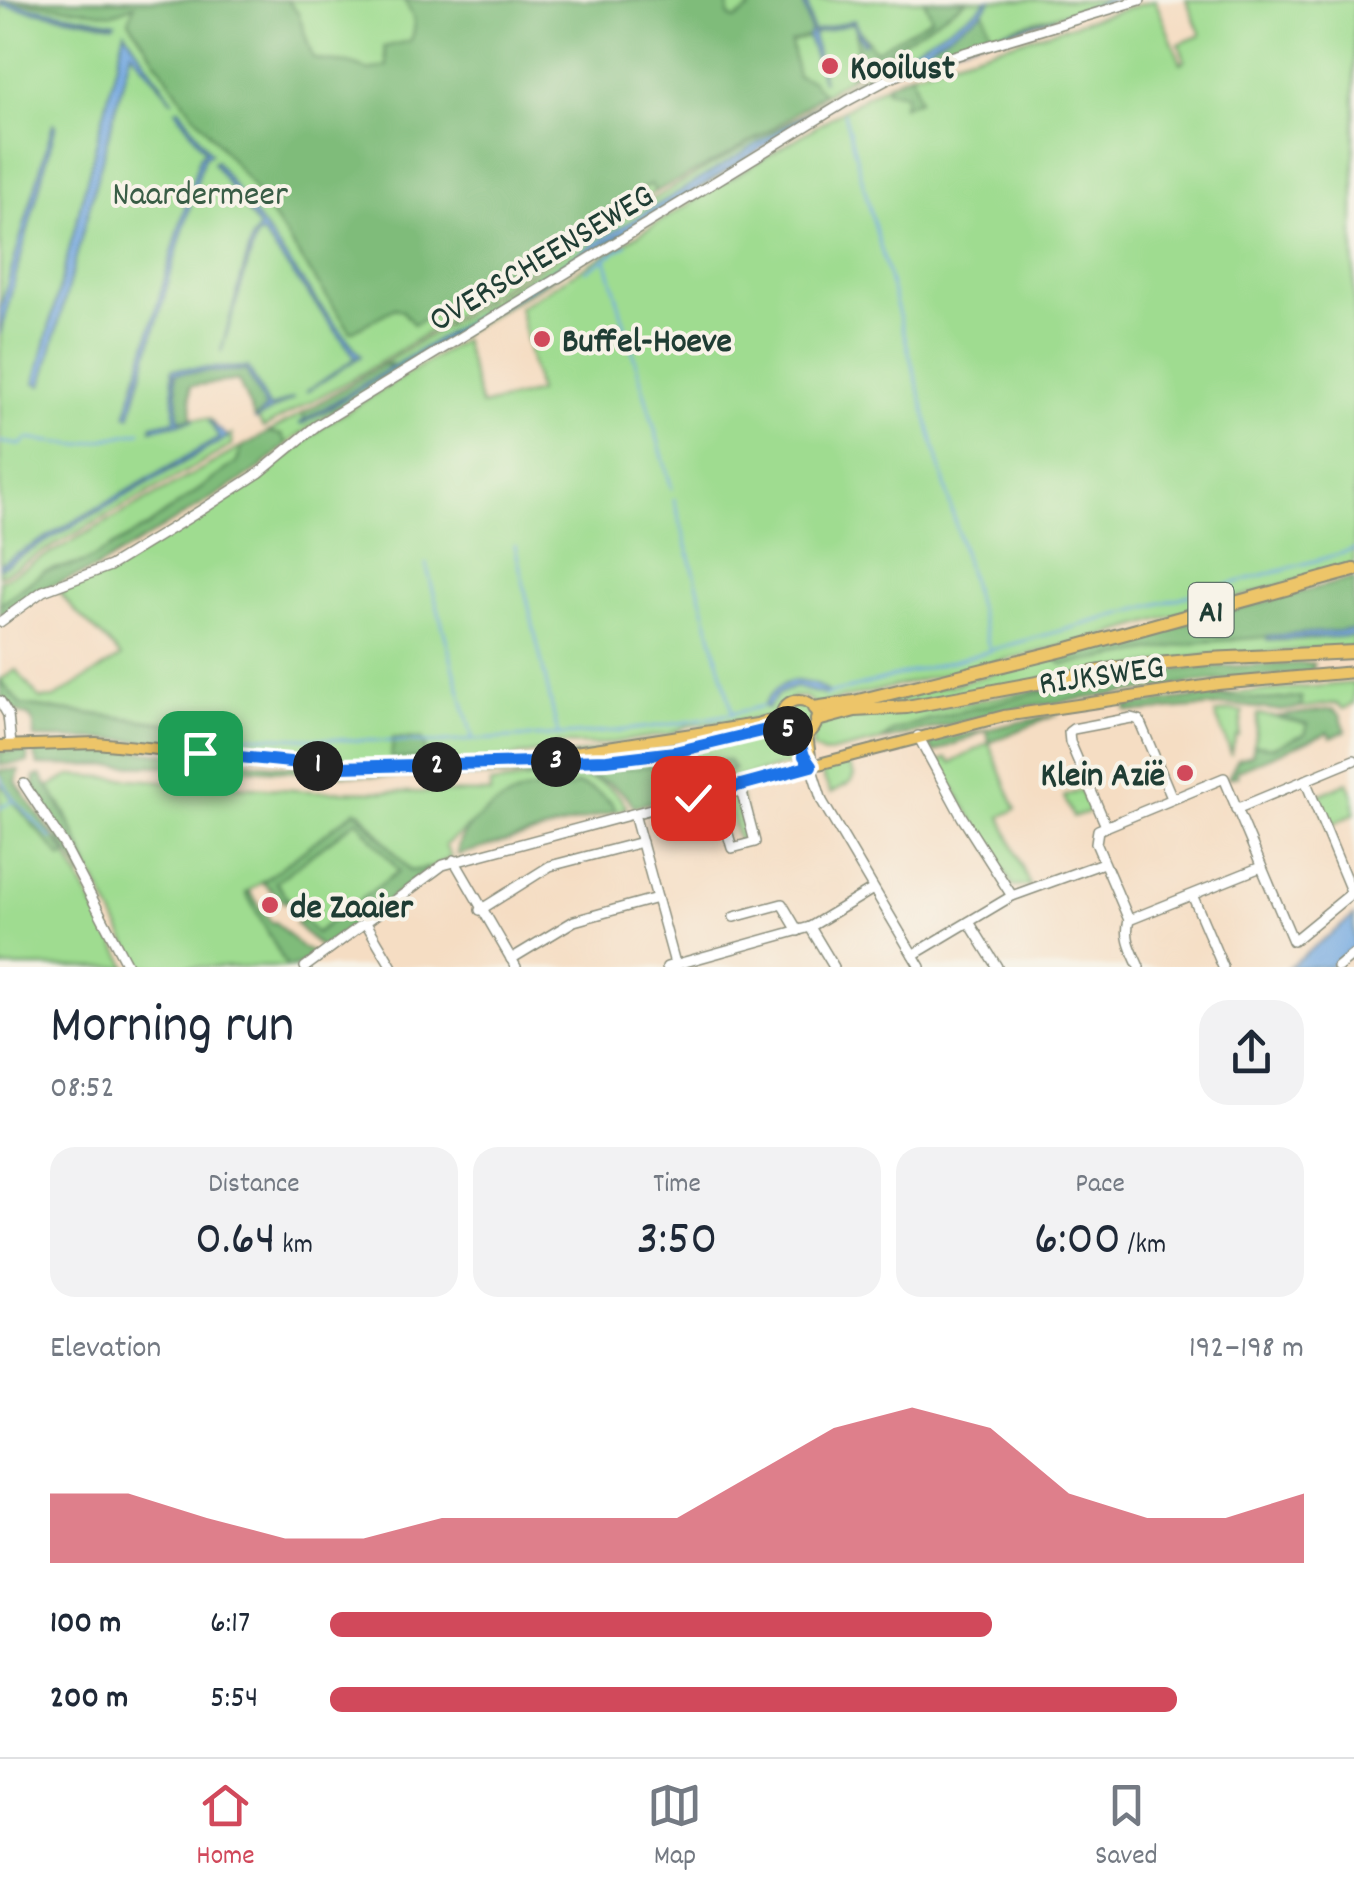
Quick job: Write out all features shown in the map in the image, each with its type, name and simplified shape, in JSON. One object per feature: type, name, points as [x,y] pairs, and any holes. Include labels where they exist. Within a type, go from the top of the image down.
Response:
[{"type":"highway","name":"A1","points":[[815,714],[1354,570]]},
{"type":"highway","name":"A1","points":[[815,714],[908,707],[1116,668],[1354,652]]},
{"type":"main road","name":"RIJKSWEG","points":[[811,766],[1004,716],[1118,697],[1354,672]]},
{"type":"main road","points":[[782,722],[792,701],[805,701],[815,714],[803,735]]},
{"type":"main road","points":[[6,745],[96,743],[340,767],[512,763],[782,722],[803,735],[811,766]]},
{"type":"street","name":"OVERSCHEENSEWEG","points":[[0,622],[43,591],[110,566],[203,510],[316,426],[890,78],[1140,0]]},
{"type":"street","points":[[0,701],[8,715],[6,745]]},
{"type":"street","points":[[1106,826],[1070,742],[1069,732],[1074,728],[1139,720],[1172,798]]},
{"type":"street","points":[[918,736],[962,817],[1012,896]]},
{"type":"street","points":[[1236,809],[1354,760]]},
{"type":"street","points":[[305,967],[423,878],[454,860],[811,766],[822,801],[920,967]]},
{"type":"street","points":[[1140,967],[1128,941],[1130,920],[1103,863],[1095,835],[1106,826],[1224,778],[1293,941],[1348,896],[1352,883],[1305,780]]},
{"type":"street","points":[[24,784],[63,842],[128,967]]},
{"type":"street","points":[[716,792],[732,848],[755,842],[740,785]]},
{"type":"street","points":[[634,814],[673,966],[810,927],[873,889]]},
{"type":"street","points":[[480,910],[550,866],[642,842]]},
{"type":"street","points":[[454,860],[513,963],[574,922],[657,898]]},
{"type":"street","points":[[913,955],[1012,896],[1103,863]]},
{"type":"street","points":[[1130,920],[1261,867]]},
{"type":"street","points":[[1194,896],[1223,967]]},
{"type":"street","points":[[734,917],[782,904],[798,931]]},
{"type":"street","points":[[969,922],[997,967]]},
{"type":"street","points":[[366,923],[392,967]]},
{"type":"street","points":[[810,927],[834,967]]},
{"type":"street","points":[[1338,967],[1354,954]]},
{"type":"green space","name":"Naardermeer","points":[[0,0],[1111,0],[896,61],[684,199],[327,415],[287,444],[282,435],[269,432],[301,414],[306,420],[332,408],[391,364],[383,364],[888,59],[879,58],[802,109],[655,192],[361,374],[263,428],[238,380],[190,386],[192,418],[210,419],[223,438],[232,434],[231,446],[0,576]]},
{"type":"green space","points":[[11,0],[287,0],[298,13],[313,58],[353,64],[369,71],[387,66],[384,47],[410,41],[414,20],[404,0],[729,0],[728,15],[734,20],[749,10],[752,0],[804,0],[811,32],[791,43],[798,76],[811,80],[823,93],[742,147],[655,192],[651,184],[414,325],[395,308],[351,332],[247,179],[185,103],[129,21],[134,5],[112,14]]},
{"type":"green space","points":[[924,0],[968,0],[850,75],[850,66],[857,62],[856,27],[863,43],[866,42],[861,31],[875,51],[932,18]]},
{"type":"green space","points":[[1155,0],[1181,63],[1185,60],[1179,44],[1201,35],[1186,0],[1354,0],[1354,564],[1092,639],[817,705],[805,697],[793,697],[769,718],[687,726],[670,734],[596,745],[556,744],[551,750],[474,762],[371,764],[237,752],[225,730],[21,705],[0,680],[16,670],[40,699],[54,698],[121,657],[59,591],[106,574],[260,477],[325,425],[463,340],[481,406],[538,392],[519,307],[887,84],[906,94],[903,104],[919,99],[911,73]]},
{"type":"green space","points":[[984,11],[991,35],[914,55]]},
{"type":"green space","points":[[911,73],[919,100],[903,106],[905,94],[886,90],[887,84]]},
{"type":"green space","points":[[383,364],[393,367],[306,420],[301,414]]},
{"type":"green space","points":[[247,370],[266,408],[255,419],[238,380],[190,386],[192,418],[179,420],[175,373]]},
{"type":"green space","points":[[269,432],[282,435],[287,444],[258,470],[93,570],[32,593],[0,616],[0,605],[45,571],[83,563],[147,527],[237,462],[242,447]]},
{"type":"green space","points":[[242,447],[237,462],[147,527],[83,563],[45,571],[0,604],[0,581]]},
{"type":"green space","points":[[1354,578],[1354,630],[1204,642],[1064,665],[1058,661],[1059,656]]},
{"type":"green space","points":[[1268,636],[1269,641],[1354,636],[1354,647],[1202,656],[921,702],[822,711],[951,685],[1059,656]]},
{"type":"green space","points":[[1313,663],[1313,672],[1196,683],[1019,708],[881,741],[893,731],[927,720],[1102,677],[1207,667]]},
{"type":"green space","points":[[1102,677],[927,720],[893,731],[881,741],[824,754],[812,748],[813,736],[822,722],[866,711],[929,710]]},
{"type":"green space","points":[[0,680],[21,705],[226,731],[237,752],[128,740],[34,738],[30,717],[4,702]]},
{"type":"green space","points":[[1354,683],[1354,704],[1343,709],[1337,703],[1302,708],[1300,697],[1266,700],[1210,696]]},
{"type":"green space","points":[[1210,696],[1266,700],[1301,697],[1302,708],[1282,711],[1232,705],[1138,712],[1127,711],[1126,706]]},
{"type":"green space","points":[[799,705],[808,709],[812,718],[808,727],[799,731],[790,727],[786,718],[790,709]]},
{"type":"green space","points":[[1332,709],[1340,715],[1346,731],[1331,737],[1328,732],[1236,771],[1238,776],[1228,778],[1238,759],[1252,755],[1254,745],[1274,747],[1305,734],[1308,724],[1274,717]]},
{"type":"green space","points":[[1243,712],[1231,753],[1215,714]]},
{"type":"green space","points":[[1058,714],[989,743],[987,730],[934,753],[929,745],[930,742]]},
{"type":"green space","points":[[1258,714],[1309,724],[1305,734],[1274,747],[1254,745]]},
{"type":"green space","points":[[741,728],[755,730],[671,750],[540,760]]},
{"type":"green space","points":[[777,730],[796,743],[796,763],[714,784],[734,769],[614,769],[602,763]]},
{"type":"green space","points":[[393,738],[422,739],[424,758],[391,759]]},
{"type":"green space","points":[[989,743],[1016,809],[1001,817],[1030,886],[1013,886],[938,762],[947,758],[951,763]]},
{"type":"green space","points":[[100,747],[283,766],[538,767],[538,776],[392,777],[191,766],[38,765],[34,751]]},
{"type":"green space","points":[[0,751],[28,751],[28,762],[0,765]]},
{"type":"green space","points":[[728,760],[734,768],[714,784],[634,807],[609,783],[552,775],[551,766],[602,763],[614,769]]},
{"type":"green space","points":[[847,762],[854,775],[851,782],[831,793],[821,773]]},
{"type":"green space","points":[[0,770],[19,770],[16,783],[67,855],[61,858],[24,815],[7,791]]},
{"type":"green space","points":[[41,775],[79,844],[87,870],[82,875],[33,795],[35,777]]},
{"type":"green space","points":[[72,775],[311,791],[490,793],[490,784],[566,776],[602,783],[627,808],[616,811],[610,800],[580,793],[537,790],[520,794],[445,845],[451,857],[431,868],[410,871],[360,811],[246,893],[287,967],[139,967],[65,811],[48,787]]},
{"type":"green space","points":[[1348,782],[1354,797],[1354,814],[1329,826],[1317,796]]},
{"type":"green space","points":[[0,783],[52,847],[59,842],[127,967],[0,967]]},
{"type":"green space","points":[[577,784],[600,793],[616,811],[458,855],[464,834],[495,806],[530,790],[560,790]]},
{"type":"green space","points":[[1081,790],[1090,811],[1073,817],[1064,797]]},
{"type":"green space","points":[[739,792],[750,833],[748,838],[738,840],[725,796]]},
{"type":"green space","points":[[356,810],[410,871],[431,868],[322,949],[295,923],[303,919],[316,933],[399,871],[357,820],[276,882],[289,900],[285,903],[262,882]]},
{"type":"green space","points":[[357,820],[399,871],[315,934],[275,882]]},
{"type":"green space","points":[[249,891],[272,923],[313,953],[305,962],[287,967],[246,893]]},
{"type":"water","points":[[991,0],[981,13],[916,55],[1056,18],[901,62],[301,425],[977,10]]},
{"type":"water","points":[[0,1],[115,23],[0,5]]},
{"type":"water","points":[[807,3],[813,32],[854,20],[866,42],[863,44],[853,23],[813,34],[823,82],[808,37],[811,31],[804,5]]},
{"type":"water","points":[[125,31],[173,101],[131,51],[42,385],[35,383]]},
{"type":"water","points":[[179,108],[211,154],[204,157],[130,416],[126,415],[200,155],[205,151],[176,110]]},
{"type":"water","points":[[53,124],[56,125],[0,335],[0,310]]},
{"type":"water","points":[[216,161],[361,356],[306,392],[356,358],[262,233],[256,237],[221,352],[252,239],[259,228],[213,163]]},
{"type":"water","points":[[248,367],[270,408],[294,398],[255,420],[266,408],[246,370],[175,373],[179,420],[195,420],[152,429],[152,425],[175,420],[172,369]]},
{"type":"water","points":[[209,421],[228,437],[0,568],[0,564],[219,438]]},
{"type":"water","points":[[1354,630],[1354,636],[1267,640],[1268,636]]},
{"type":"water","points":[[796,681],[814,684],[827,692],[825,695],[795,687],[778,694],[767,708],[763,706],[776,689]]},
{"type":"water","points":[[1354,916],[1354,947],[1328,967],[1288,967]]},
{"type":"waterway","points":[[1063,16],[1115,0]]},
{"type":"waterway","points":[[825,695],[990,651],[844,113]]},
{"type":"waterway","points":[[586,271],[626,245]]},
{"type":"waterway","points":[[606,259],[672,489]]},
{"type":"waterway","points":[[0,442],[20,445],[27,439],[78,445],[140,432]]},
{"type":"waterway","points":[[674,499],[733,714]]},
{"type":"waterway","points":[[515,546],[558,734]]},
{"type":"waterway","points":[[991,650],[1354,550]]},
{"type":"waterway","points":[[221,735],[434,743],[473,740],[426,564]]},
{"type":"waterway","points":[[473,740],[656,726],[763,706]]},
{"type":"waterway","points":[[0,777],[14,800],[52,839]]},
{"type":"waterway","points":[[0,808],[12,801]]},
{"type":"place","name":"Kooilust","points":[[830,66]]},
{"type":"place","name":"Buffel-Hoeve","points":[[542,339]]},
{"type":"place","name":"Klein Azië","points":[[1185,773]]},
{"type":"place","name":"de Zaaier","points":[[270,905]]},
{"type":"route","points":[[200,753],[340,767],[607,760],[675,752],[783,726],[798,736],[811,766],[693,798]]}]
